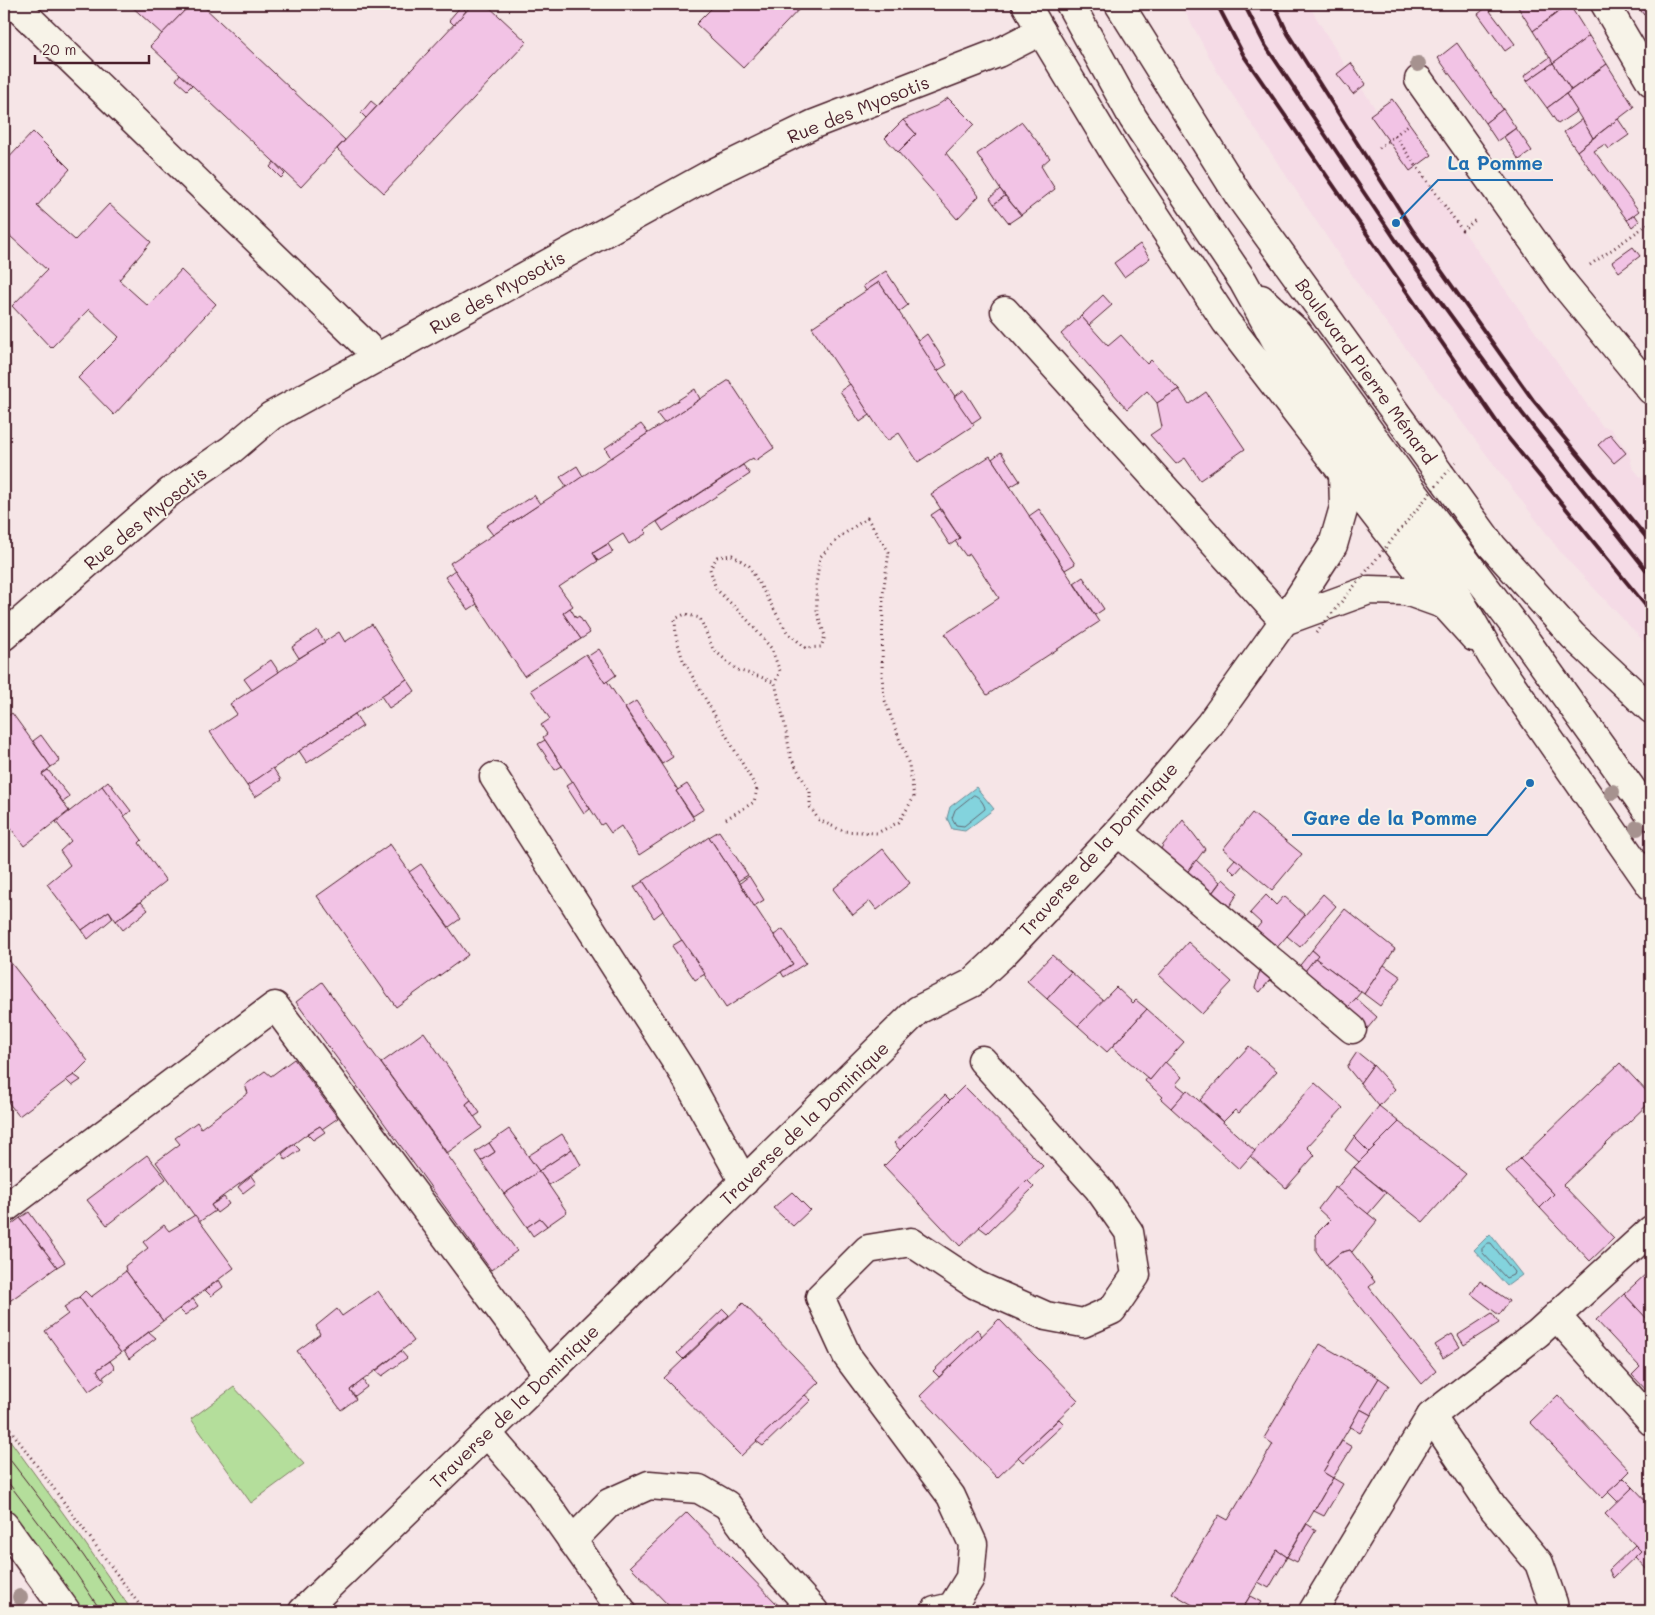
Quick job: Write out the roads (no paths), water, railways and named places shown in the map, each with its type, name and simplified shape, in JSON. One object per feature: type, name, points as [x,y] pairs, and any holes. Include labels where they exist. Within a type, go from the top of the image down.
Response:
[{"type":"street","points":[[14,4],[378,356]]},
{"type":"street","name":"Boulevard Pierre Ménard","points":[[1026,4],[1117,157],[1226,322],[1445,604],[1493,658]]},
{"type":"street","name":"Boulevard Pierre Ménard","points":[[1070,4],[1133,118],[1243,281],[1280,348],[1455,592],[1493,658],[1651,886]]},
{"type":"street","name":"Boulevard Pierre Ménard","points":[[1119,4],[1239,196],[1492,546],[1573,636],[1651,709]]},
{"type":"street","points":[[1605,4],[1651,82]]},
{"type":"street","name":"Rue des Myosotis","points":[[4,636],[171,491],[232,449],[271,416],[718,171],[814,124],[998,53],[1041,31]]},
{"type":"street","points":[[1419,80],[1563,283],[1651,390]]},
{"type":"street","name":"Boulevard Pierre Ménard","points":[[1243,281],[1298,333],[1411,489],[1527,642],[1651,816]]},
{"type":"street","points":[[1005,310],[1284,621],[1369,590],[1406,591],[1445,604]]},
{"type":"street","name":"Traverse de la Dominique","points":[[303,1611],[487,1434],[918,1010],[972,983],[1002,955],[1118,832],[1210,724],[1284,621],[1333,545],[1344,507],[1343,472]]},
{"type":"street","points":[[494,777],[684,1074],[744,1182]]},
{"type":"street","points":[[1118,832],[1352,1029]]},
{"type":"street","points":[[4,1209],[275,1006],[548,1374]]},
{"type":"street","points":[[935,1611],[952,1607],[970,1578],[973,1544],[951,1496],[847,1356],[820,1297],[868,1249],[911,1242],[976,1285],[1046,1316],[1084,1323],[1112,1310],[1136,1275],[1129,1232],[1098,1188],[982,1060]]},
{"type":"street","points":[[1313,1611],[1431,1416],[1547,1325],[1651,1230]]},
{"type":"street","points":[[1547,1325],[1651,1421]]},
{"type":"street","points":[[1431,1416],[1493,1508],[1539,1563],[1554,1611]]},
{"type":"street","points":[[487,1434],[538,1492],[622,1611]]},
{"type":"street","points":[[572,1541],[609,1503],[649,1485],[699,1489],[727,1505],[763,1554],[814,1611]]},
{"type":"street","points":[[4,1525],[66,1611]]},
{"type":"water","points":[[976,787],[994,809],[965,831],[952,829],[947,818],[950,807]]},
{"type":"water","points":[[1490,1234],[1522,1275],[1507,1286],[1474,1250]]},
{"type":"tram line","points":[[4,1452],[83,1555],[121,1611]]},
{"type":"tram line","points":[[4,1477],[69,1563],[101,1611]]},
{"type":"railway","points":[[1217,4],[1244,56],[1505,434],[1651,612]]},
{"type":"railway","points":[[1244,4],[1265,45],[1397,242],[1522,413],[1651,576]]},
{"type":"railway","points":[[1274,4],[1288,34],[1413,231],[1533,400],[1651,543]]},
{"type":"place","name":"La Pomme","points":[[1396,223]]},
{"type":"place","name":"Gare de la Pomme","points":[[1530,783]]}]
